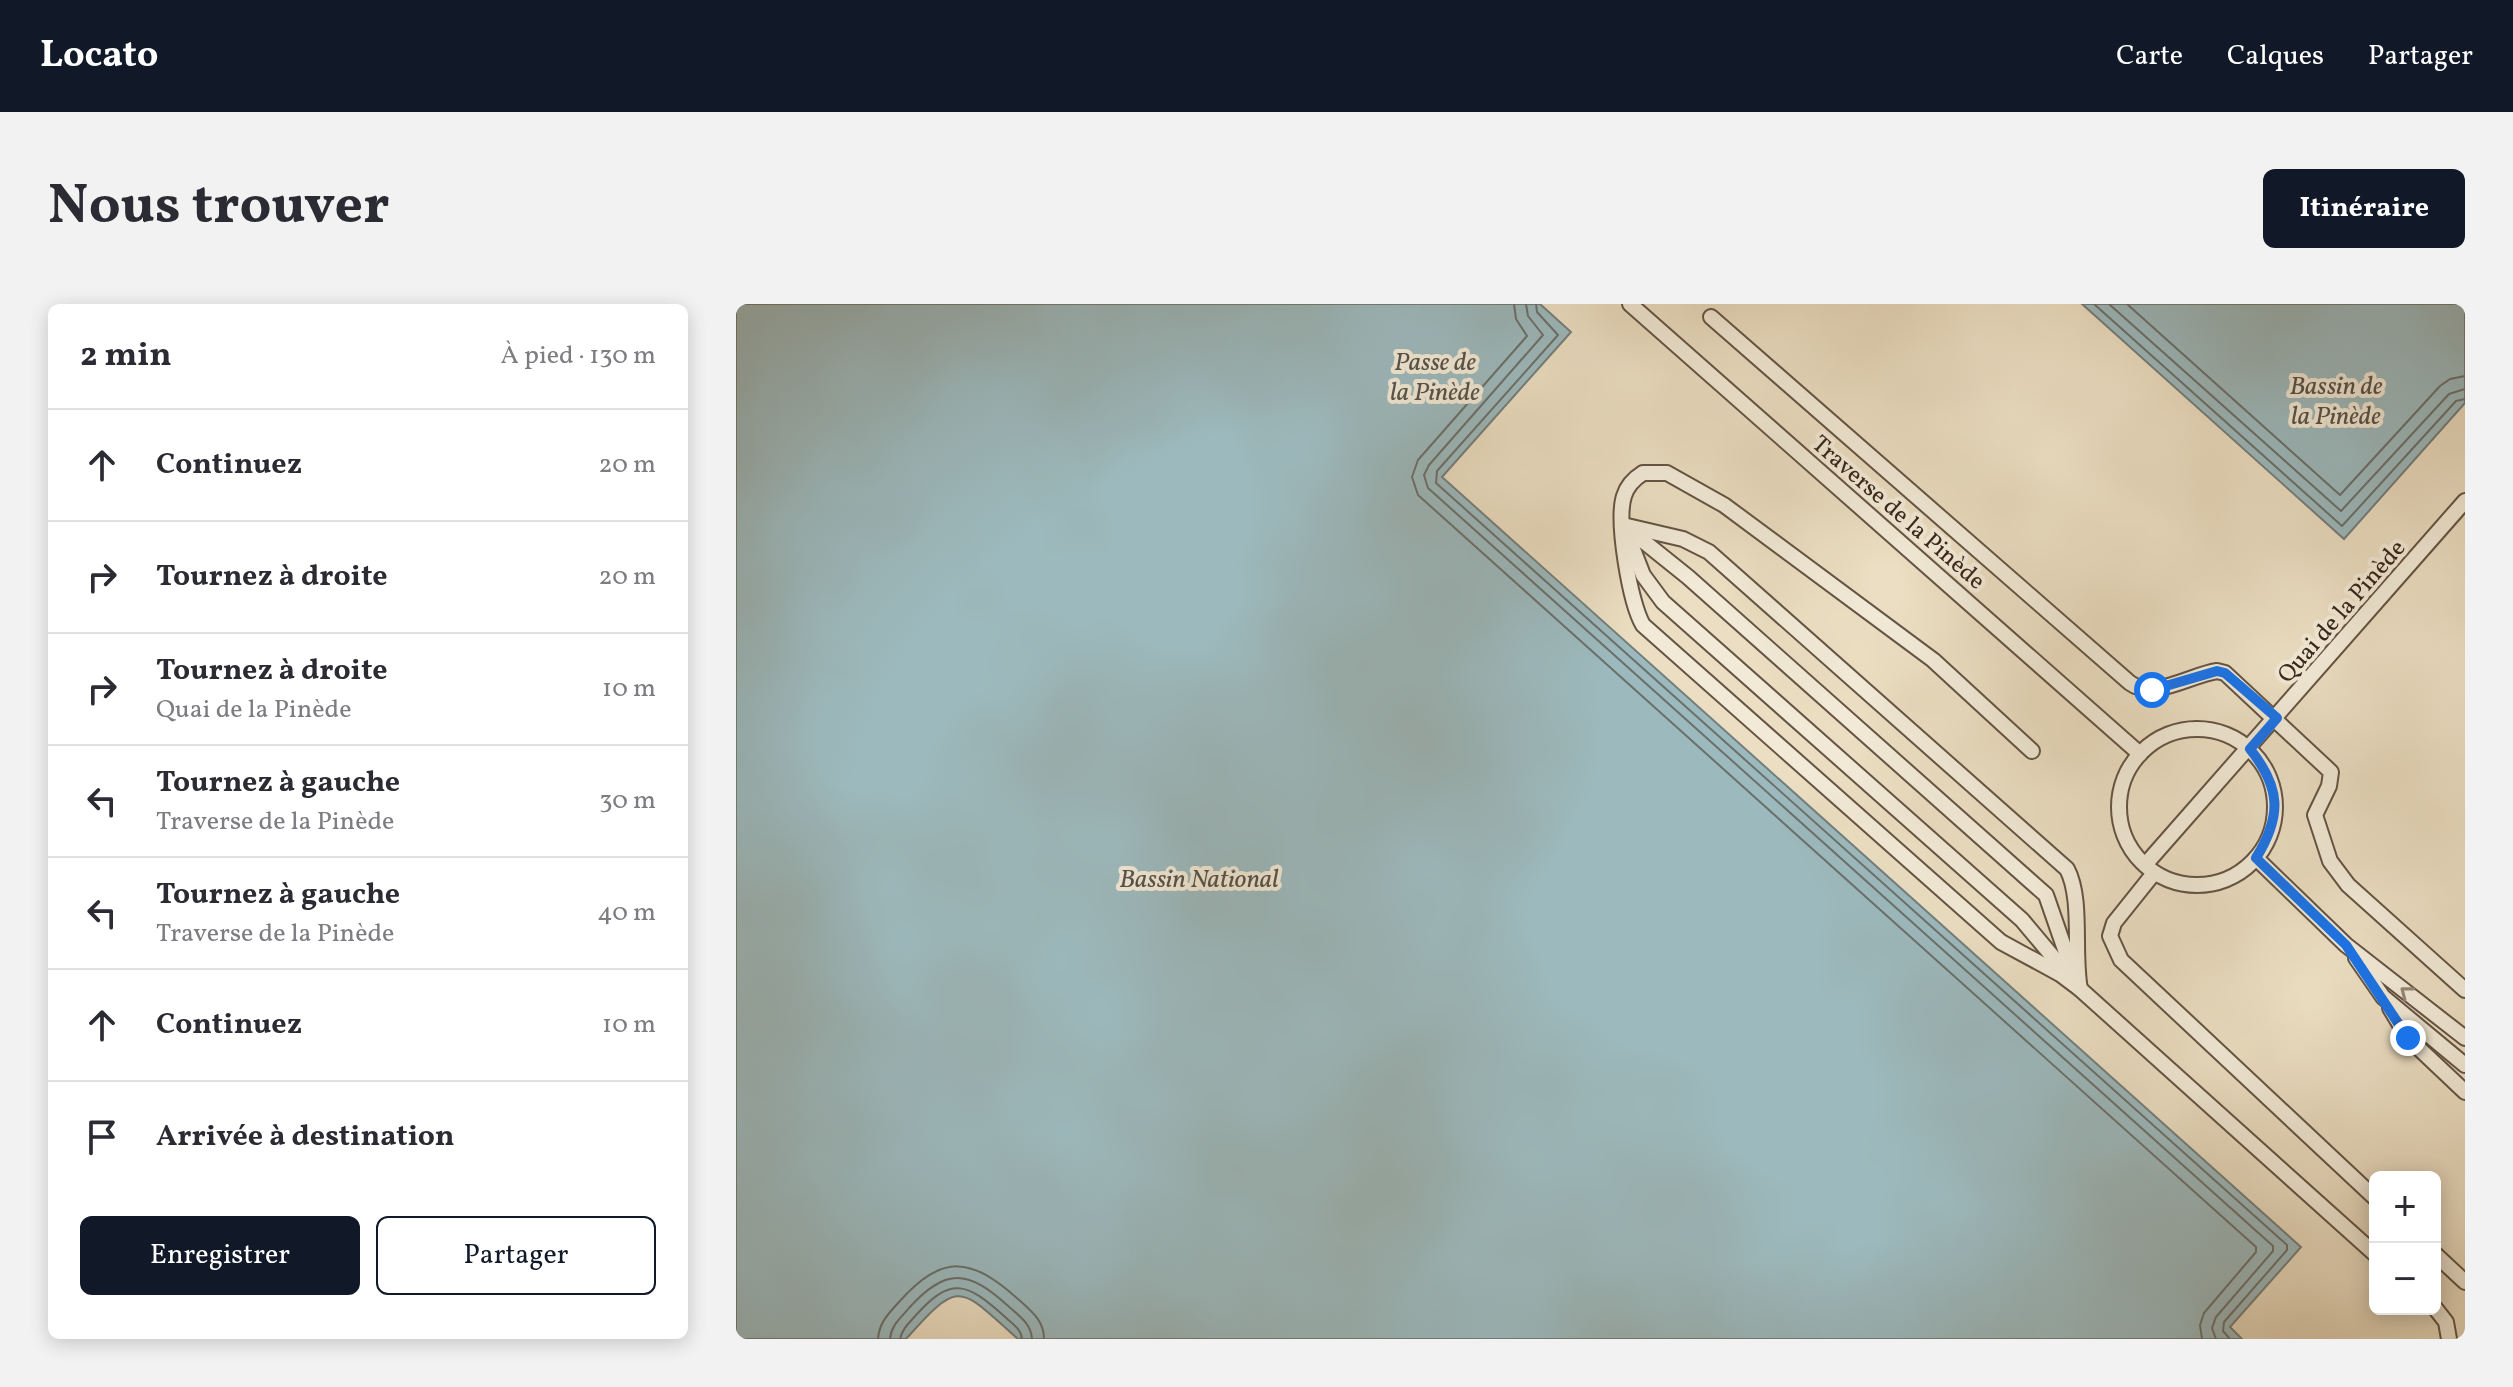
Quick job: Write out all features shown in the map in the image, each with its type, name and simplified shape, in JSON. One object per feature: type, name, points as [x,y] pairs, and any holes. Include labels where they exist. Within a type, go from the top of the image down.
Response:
[{"type":"lane","name":"Traverse de la Pinède","points":[[1630,304],[2140,754]]},
{"type":"lane","points":[[1711,317],[2138,689],[2152,690],[2217,671],[2225,673],[2277,718],[2331,772],[2329,786],[2315,815],[2335,868],[2348,885],[2465,990]]},
{"type":"lane","points":[[2032,751],[1933,660],[1724,505],[1667,473],[1651,471],[1636,478],[1624,494],[1623,525],[1633,605],[1643,625],[2001,942],[2060,974],[2080,989],[2369,1249]]},
{"type":"lane","name":"Quai de la Pinède","points":[[2369,1192],[2121,960],[2110,936],[2114,923],[2150,869],[2465,501]]},
{"type":"lane","points":[[1623,525],[1688,577],[2046,895],[2080,989]]},
{"type":"lane","points":[[1623,525],[1683,539],[1709,552],[2067,869],[2074,888],[2075,966],[2080,989]]},
{"type":"lane","points":[[1623,525],[1643,575],[1663,602],[2022,920],[2080,989]]},
{"type":"lane","points":[[2206,729],[2230,736],[2250,749],[2265,768],[2274,790],[2275,815],[2269,838],[2256,858],[2229,878],[2197,886],[2175,883],[2150,869],[2129,846],[2120,823],[2119,798],[2126,774],[2140,754],[2159,738],[2182,730],[2206,729]]},
{"type":"lane","points":[[2256,858],[2346,945],[2465,1038]]},
{"type":"lane","points":[[2346,945],[2408,1038],[2465,1092]]},
{"type":"lane","points":[[2383,997],[2465,1065]]},
{"type":"lane","points":[[2441,1260],[2465,1282]]},
{"type":"lane","points":[[2440,1315],[2446,1322],[2449,1339]]},
{"type":"water","name":"Bassin National","points":[[736,304],[1540,304],[1571,332],[1442,477],[2301,1247],[2230,1327],[2242,1339],[1018,1339],[983,1308],[960,1296],[938,1306],[906,1339],[736,1339]]},
{"type":"water","name":"Bassin de la Pinède","points":[[2082,304],[2465,304],[2465,403],[2344,539]]},
{"type":"route","points":[[2152,690],[2217,671],[2225,673],[2277,718],[2250,749],[2265,768],[2274,790],[2275,815],[2269,838],[2256,858],[2346,945],[2408,1038]]},
{"type":"water label","name":"Passe de la Pinède","points":[[1435,376]]}]
